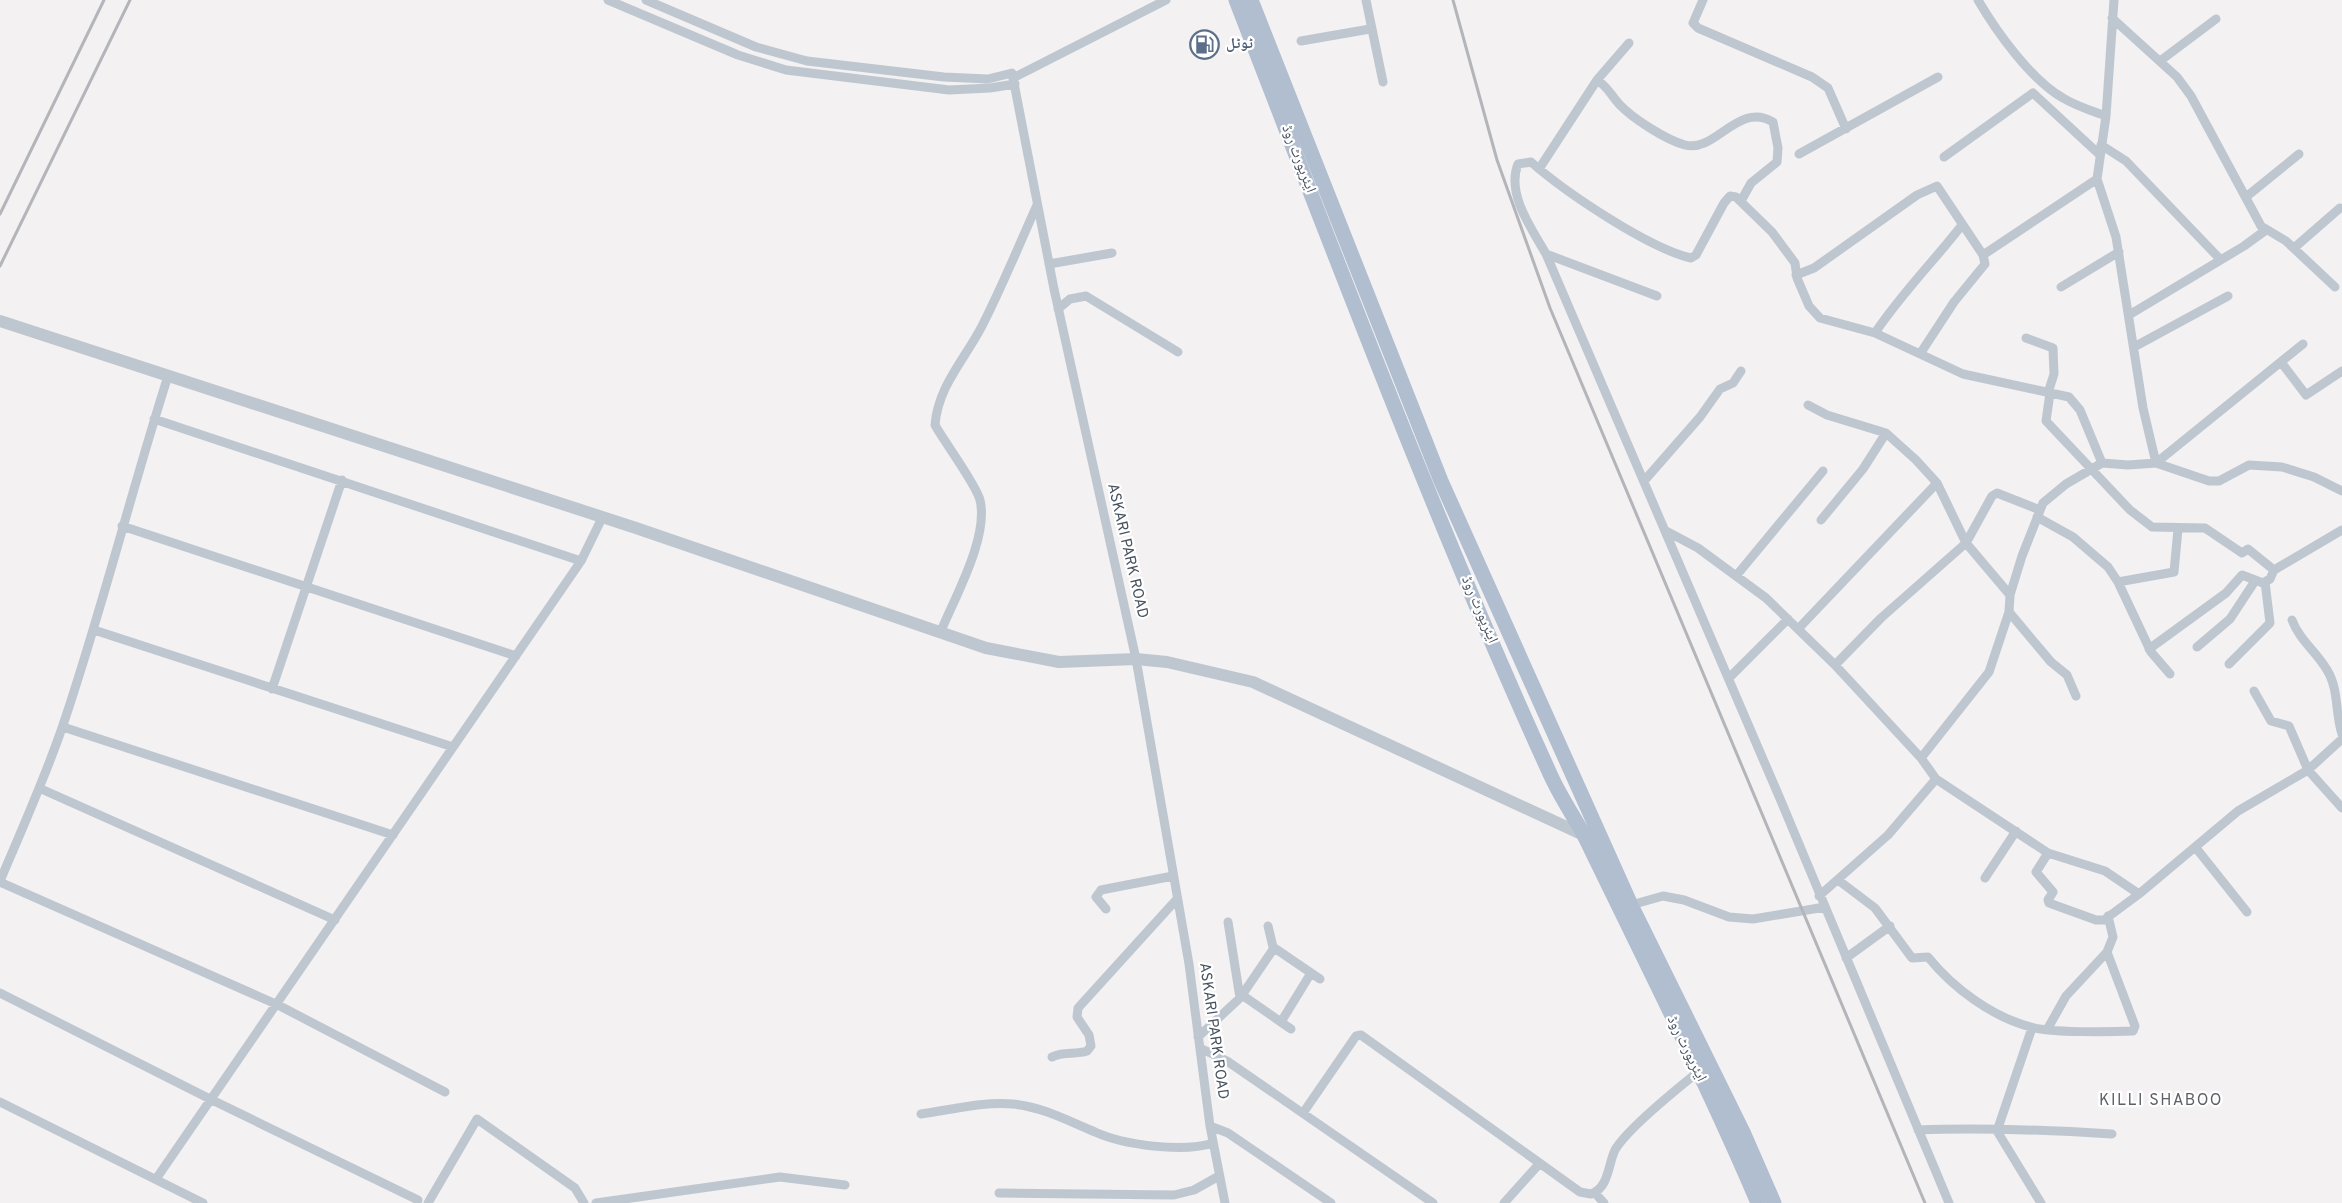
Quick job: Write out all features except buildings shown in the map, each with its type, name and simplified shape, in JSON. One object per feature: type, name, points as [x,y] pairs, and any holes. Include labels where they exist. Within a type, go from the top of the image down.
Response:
[{"type":"main road","name":"ایئرپورٹ روڈ","points":[[1236,0],[1424,477],[1491,640],[1552,780],[1584,836],[1698,1072],[1758,1203]]},
{"type":"main road","name":"ایئرپورٹ روڈ","points":[[1251,0],[1441,482],[1606,844],[1631,905],[1738,1122],[1774,1203]]},
{"type":"street","points":[[608,0],[738,55],[786,70],[948,90],[990,88],[1166,0]]},
{"type":"street","points":[[646,0],[756,47],[807,61],[944,77],[1013,78]]},
{"type":"street","points":[[1366,0],[1370,29],[1383,82]]},
{"type":"street","points":[[1703,0],[1693,23],[1698,28],[1812,77],[1828,88],[1846,129]]},
{"type":"street","points":[[1978,0],[1996,31],[2044,83],[2062,98],[2106,116]]},
{"type":"street","points":[[2114,0],[2106,116],[2097,179],[2103,193],[2118,252],[2143,408],[2156,463]]},
{"type":"street","points":[[2112,18],[2177,77],[2191,96],[2261,225],[2294,248],[2335,287]]},
{"type":"street","points":[[2160,61],[2216,19]]},
{"type":"street","points":[[1301,41],[1370,29]]},
{"type":"street","points":[[1539,169],[1597,80],[1629,43]]},
{"type":"street","points":[[1799,154],[1938,77]]},
{"type":"street","name":"ASKARI PARK ROAD","points":[[1013,78],[1058,309],[1136,659],[1177,899],[1210,1126],[1225,1203]]},
{"type":"street","points":[[1597,80],[1606,87],[1620,105],[1641,123],[1685,145],[1695,145],[1704,141],[1747,117],[1764,117],[1773,122],[1778,148],[1777,162],[1751,183],[1741,201]]},
{"type":"street","points":[[1944,157],[2033,93],[2100,150],[2126,161],[2220,259]]},
{"type":"street","points":[[2246,197],[2299,154]]},
{"type":"street","points":[[1949,1203],[1666,531],[1546,254],[1521,207],[1514,174],[1518,165],[1532,162],[1626,229],[1691,258],[1696,255],[1724,202],[1730,196],[1736,197],[1772,232],[1795,263],[1796,275],[1809,306],[1820,318],[1875,333],[1963,374],[2069,397],[2080,410],[2098,466]]},
{"type":"street","points":[[1983,255],[2097,179]]},
{"type":"street","points":[[1796,275],[1814,268],[1917,195],[1937,186],[1983,255],[1985,264],[1954,302],[1920,354]]},
{"type":"street","points":[[941,631],[976,544],[982,519],[980,498],[935,424],[936,412],[945,387],[981,327],[1037,205]]},
{"type":"street","points":[[2294,248],[2340,208]]},
{"type":"street","points":[[1875,333],[1895,304],[1920,278],[1962,225]]},
{"type":"street","points":[[2129,315],[2266,230]]},
{"type":"street","points":[[2061,287],[2118,252]]},
{"type":"street","points":[[1049,264],[1112,253]]},
{"type":"street","points":[[1546,254],[1657,296]]},
{"type":"street","points":[[1058,309],[1070,299],[1086,296],[1178,352]]},
{"type":"street","points":[[2134,347],[2228,296]]},
{"type":"street","points":[[0,321],[602,518],[986,648],[1059,662],[1136,659],[1167,662],[1253,682],[1584,836],[1606,844]]},
{"type":"street","points":[[2026,338],[2053,348],[2054,374],[2049,393],[2046,422],[2098,466],[2130,510],[2152,527],[2205,528],[2216,532],[2242,553],[2248,549],[2274,570]]},
{"type":"street","points":[[2156,463],[2303,344]]},
{"type":"street","points":[[2281,362],[2306,394],[2342,371]]},
{"type":"street","points":[[1644,481],[1700,417],[1720,389],[1733,383],[1741,371]]},
{"type":"street","points":[[168,376],[122,526],[94,630],[63,727],[0,881],[278,1005],[445,1092]]},
{"type":"street","points":[[1808,405],[1827,415],[1886,434],[1937,483],[1966,543],[2010,595]]},
{"type":"street","points":[[154,419],[580,561]]},
{"type":"street","points":[[1821,520],[1863,469],[1886,434]]},
{"type":"street","points":[[1921,758],[1989,672],[2008,612],[2010,595],[2043,503],[2066,484],[2098,466],[2156,463],[2209,481],[2219,481],[2249,465],[2282,467],[2314,477],[2342,491]]},
{"type":"street","points":[[1736,576],[1823,471]]},
{"type":"street","points":[[272,688],[342,480]]},
{"type":"street","points":[[1798,629],[1937,483]]},
{"type":"street","points":[[1835,665],[1881,618],[1966,543],[1992,496],[1997,493],[2039,514],[2073,537],[2108,567],[2118,582],[2149,650],[2170,674]]},
{"type":"street","points":[[156,1179],[278,1005],[516,656],[580,561],[602,518]]},
{"type":"street","points":[[122,526],[516,656]]},
{"type":"street","points":[[2118,582],[2174,572],[2178,529]]},
{"type":"street","points":[[2197,647],[2230,620],[2260,582],[2270,579],[2274,570],[2342,530]]},
{"type":"street","points":[[1666,531],[1698,548],[1788,619],[1835,665],[1921,758],[1936,779],[2048,853],[2105,871],[2139,894]]},
{"type":"street","points":[[2149,650],[2226,593],[2242,575],[2260,582]]},
{"type":"street","points":[[2229,664],[2270,623],[2260,582]]},
{"type":"street","points":[[2008,612],[2051,662],[2067,675],[2076,696]]},
{"type":"street","points":[[1729,678],[1788,619]]},
{"type":"street","points":[[2292,620],[2302,642],[2314,651],[2328,671],[2336,697],[2337,720],[2342,734]]},
{"type":"street","points":[[94,630],[453,747]]},
{"type":"street","points":[[2254,691],[2271,721],[2289,726],[2308,770],[2342,808]]},
{"type":"street","points":[[63,727],[393,835]]},
{"type":"street","points":[[2048,853],[2036,872],[2053,892],[2048,900],[2049,903],[2096,920],[2108,916],[2196,848],[2238,811],[2308,770],[2342,739]]},
{"type":"street","points":[[1819,896],[1888,835],[1936,779]]},
{"type":"street","points":[[39,788],[335,920]]},
{"type":"street","points":[[1985,878],[2016,831]]},
{"type":"street","points":[[2196,848],[2247,912]]},
{"type":"street","points":[[1106,909],[1096,897],[1101,890],[1173,876]]},
{"type":"street","points":[[1838,880],[1867,900],[1890,926],[1912,958],[1928,957],[1947,978],[1967,993],[1999,1014],[2032,1028],[2133,1031],[2135,1026],[2107,952]]},
{"type":"street","points":[[1631,905],[1663,896],[1729,917],[1753,919],[1825,907]]},
{"type":"street","points":[[1052,1057],[1060,1053],[1078,1054],[1087,1051],[1091,1046],[1089,1035],[1077,1017],[1078,1008],[1177,899]]},
{"type":"street","points":[[2048,1028],[2066,996],[2107,952],[2113,937],[2108,916]]},
{"type":"street","points":[[1228,922],[1241,997],[1291,1029]]},
{"type":"street","points":[[1268,926],[1274,948],[1320,979]]},
{"type":"street","points":[[1846,958],[1890,926]]},
{"type":"street","points":[[1198,1037],[1241,997],[1274,948]]},
{"type":"street","points":[[1281,1022],[1311,973]]},
{"type":"street","points":[[0,993],[212,1100],[423,1202],[477,1119],[575,1188],[584,1203]]},
{"type":"street","points":[[1997,1131],[2032,1028]]},
{"type":"street","points":[[1303,1113],[1356,1036],[1361,1035],[1580,1192],[1595,1193],[1604,1203]]},
{"type":"street","points":[[1200,1048],[1227,1061],[1432,1203]]},
{"type":"street","points":[[1595,1193],[1607,1177],[1618,1147],[1670,1095],[1698,1072]]},
{"type":"street","points":[[0,1102],[203,1203]]},
{"type":"street","points":[[921,1114],[1012,1103],[1057,1114],[1096,1133],[1119,1140],[1184,1147],[1213,1143]]},
{"type":"street","points":[[1210,1126],[1228,1133],[1331,1203]]},
{"type":"street","points":[[1918,1130],[2018,1129],[2112,1134]]},
{"type":"street","points":[[1997,1131],[2041,1203]]},
{"type":"street","points":[[1504,1203],[1540,1163]]},
{"type":"street","points":[[999,1193],[1174,1195],[1194,1190],[1219,1176]]},
{"type":"street","points":[[596,1203],[780,1177],[845,1185]]},
{"type":"railway","points":[[0,214],[104,0]]},
{"type":"railway","points":[[0,266],[130,0]]},
{"type":"railway","points":[[1453,0],[1497,160],[1550,308],[1925,1203]]},
{"type":"place","name":"ٹوٹل","points":[[1205,44]]},
{"type":"district","name":"KILLI SHABOO","points":[[2161,1101]]}]
